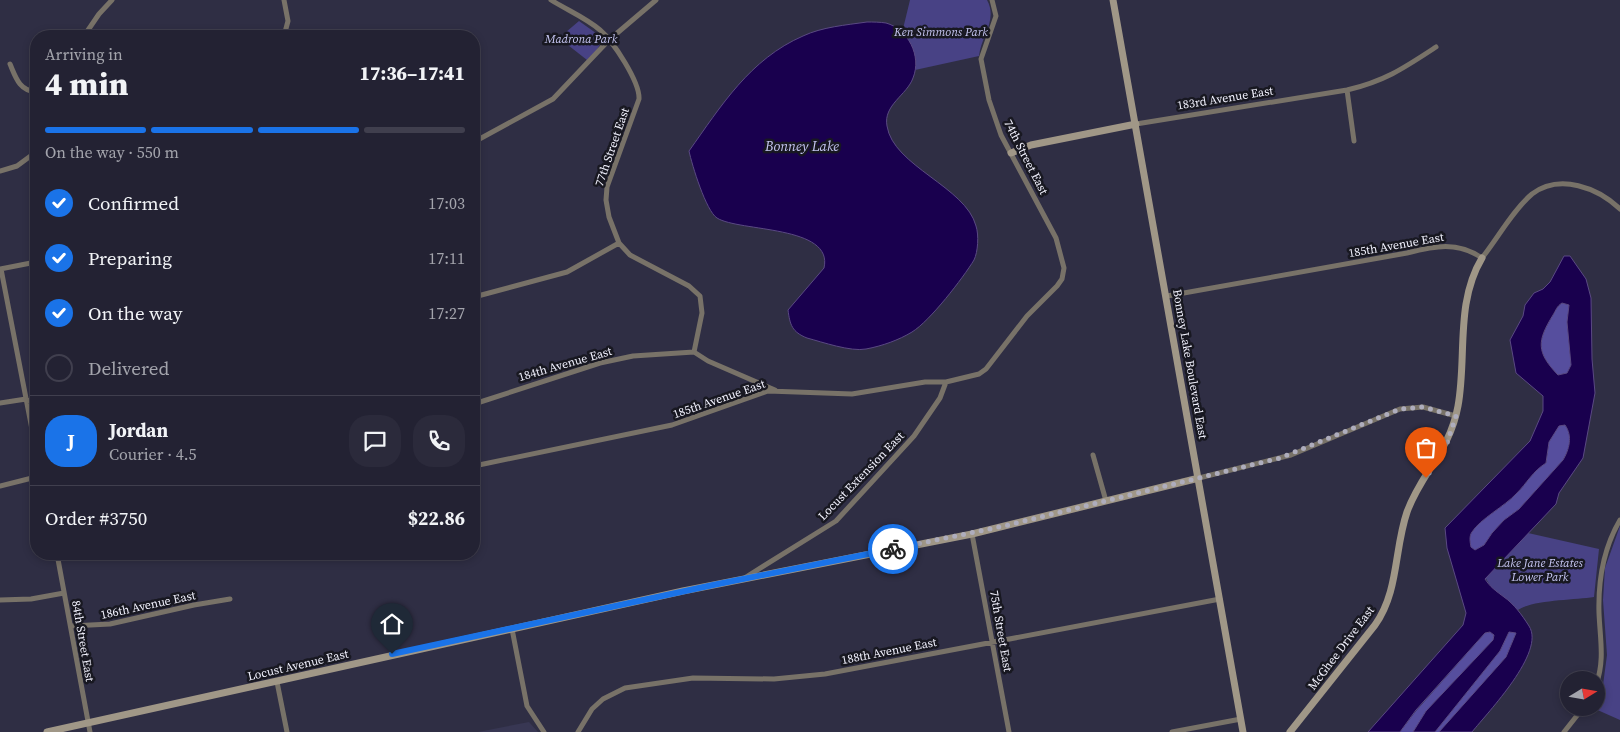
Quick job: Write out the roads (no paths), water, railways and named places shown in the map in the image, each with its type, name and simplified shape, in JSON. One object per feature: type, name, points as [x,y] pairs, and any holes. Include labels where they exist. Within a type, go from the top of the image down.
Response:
[{"type":"street","points":[[88,30],[112,0]]},
{"type":"street","points":[[284,0],[288,21],[286,30]]},
{"type":"street","name":"77th Street East","points":[[551,0],[593,25],[609,40],[630,71],[639,94],[606,194],[609,217],[619,243],[637,260],[689,286],[698,293],[702,300],[702,313],[694,352]]},
{"type":"street","points":[[480,139],[553,99],[609,40],[656,0]]},
{"type":"street","name":"74th Street East","points":[[992,0],[996,16],[984,46],[982,67],[993,114],[1011,153],[1048,221],[1061,251],[1062,279],[1053,289]]},
{"type":"street","name":"Bonney Lake Boulevard East","points":[[1113,0],[1243,732]]},
{"type":"street","name":"183rd Avenue East","points":[[1011,153],[1031,145],[1136,124],[1347,90],[1388,78],[1436,47]]},
{"type":"street","points":[[10,64],[19,85],[30,91]]},
{"type":"street","points":[[1347,90],[1354,140]]},
{"type":"street","points":[[0,171],[17,166],[30,156]]},
{"type":"street","points":[[1482,258],[1523,204],[1537,192],[1563,185],[1578,185],[1600,194],[1620,209]]},
{"type":"street","points":[[480,296],[568,272],[619,243]]},
{"type":"street","name":"185th Avenue East","points":[[1167,296],[1407,253],[1436,246],[1464,248],[1482,258]]},
{"type":"street","name":"McGhee Drive East","points":[[1290,732],[1375,625],[1384,610],[1391,591],[1408,510],[1446,446],[1456,416],[1461,388],[1468,288],[1482,258]]},
{"type":"street","points":[[30,263],[0,269],[30,417]]},
{"type":"street","name":"185th Avenue East","points":[[480,465],[672,426],[776,390],[852,394],[925,382],[946,382],[979,374],[986,369],[1027,316],[1053,289]]},
{"type":"street","points":[[694,352],[708,362],[776,390]]},
{"type":"street","name":"184th Avenue East","points":[[480,402],[600,363],[633,356],[694,352]]},
{"type":"street","name":"Locust Extension East","points":[[743,579],[836,521],[914,436],[940,398],[946,382]]},
{"type":"street","points":[[0,403],[30,400]]},
{"type":"street","name":"Locust Avenue East","points":[[47,732],[277,682],[393,654],[743,579],[972,534],[1291,455],[1400,409],[1423,407],[1456,416]]},
{"type":"street","points":[[1093,455],[1106,501]]},
{"type":"street","points":[[0,486],[30,478]]},
{"type":"street","points":[[1599,671],[1603,652],[1599,615],[1600,575],[1607,546],[1620,520]]},
{"type":"street","name":"75th Street East","points":[[972,534],[1009,732]]},
{"type":"street","name":"84th Street East","points":[[58,560],[90,732]]},
{"type":"street","points":[[0,600],[31,599],[64,593]]},
{"type":"street","name":"186th Avenue East","points":[[71,626],[110,624],[230,599]]},
{"type":"street","name":"188th Avenue East","points":[[578,732],[592,709],[603,698],[625,688],[693,678],[774,679],[808,676],[1220,599]]},
{"type":"street","points":[[512,629],[527,706],[544,732]]},
{"type":"street","points":[[277,682],[287,732]]},
{"type":"street","points":[[1564,732],[1577,716]]},
{"type":"street","points":[[1172,732],[1241,719]]},
{"type":"water","name":"Bonney Lake","points":[[867,22],[886,23],[901,31],[911,44],[916,61],[910,84],[889,112],[887,126],[892,140],[915,165],[945,188],[970,212],[976,226],[978,239],[974,260],[928,319],[902,338],[860,350],[807,338],[795,330],[791,324],[788,310],[824,268],[823,254],[815,244],[800,237],[783,232],[744,226],[717,218],[708,207],[696,177],[689,151],[738,85],[767,57],[784,46],[818,30]]},
{"type":"water","points":[[1564,256],[1570,256],[1586,279],[1591,298],[1592,359],[1595,393],[1583,458],[1559,493],[1556,504],[1485,579],[1493,589],[1514,606],[1529,626],[1532,637],[1530,651],[1523,666],[1502,697],[1472,732],[1439,732],[1506,657],[1516,633],[1509,632],[1500,651],[1435,732],[1413,732],[1426,711],[1493,640],[1494,635],[1490,632],[1485,633],[1416,710],[1400,732],[1368,732],[1463,625],[1466,613],[1447,548],[1445,528],[1530,441],[1543,411],[1543,396],[1516,373],[1510,340],[1523,316],[1525,305],[1534,293],[1543,289],[1550,282]],"holes":[[[1562,303],[1569,305],[1567,322],[1571,365],[1567,373],[1558,375],[1546,360],[1541,346],[1544,332],[1557,308]],[[1565,425],[1569,434],[1569,443],[1563,460],[1519,509],[1504,520],[1484,545],[1475,550],[1471,547],[1470,537],[1472,532],[1481,522],[1511,499],[1546,463],[1549,442],[1559,426]]]},
{"type":"park label","name":"Ken Simmons Park","points":[[941,32]]},
{"type":"park label","name":"Madrona Park","points":[[581,39]]},
{"type":"park label","name":"Lake Jane Estates Lower Park","points":[[1540,570]]}]
